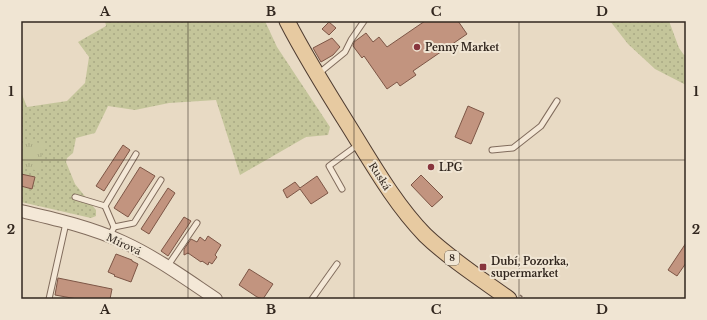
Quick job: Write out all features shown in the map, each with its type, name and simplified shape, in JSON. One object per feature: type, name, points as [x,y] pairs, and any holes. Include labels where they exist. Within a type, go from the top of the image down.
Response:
[{"type":"main road","name":"Ruská","points":[[287,21],[300,48],[402,208],[424,234],[456,261],[510,299]]},
{"type":"street","name":"Mírová","points":[[21,211],[112,232],[216,299]]},
{"type":"lane","points":[[317,75],[345,52],[364,21]]},
{"type":"lane","points":[[492,150],[512,148],[541,126],[557,101]]},
{"type":"lane","points":[[342,189],[329,166],[360,144]]},
{"type":"lane","points":[[136,154],[105,206],[112,232],[134,223],[161,180]]},
{"type":"lane","points":[[75,197],[105,206]]},
{"type":"lane","points":[[49,299],[66,222]]},
{"type":"lane","points":[[166,267],[197,223]]},
{"type":"lane","points":[[312,299],[337,264]]},
{"type":"green space","points":[[105,21],[265,21],[277,47],[330,127],[328,135],[306,137],[240,175],[216,100],[169,103],[135,110],[108,106],[95,133],[76,138],[73,153],[67,158],[66,162],[75,184],[96,210],[96,216],[91,218],[21,202],[21,92],[27,107],[67,101],[85,83],[89,57],[78,42],[106,26]]},
{"type":"green space","points":[[610,21],[669,21],[679,48],[684,55],[686,55],[686,85],[655,69],[628,44]]},
{"type":"green space","points":[[25,140],[44,144],[39,171],[21,167],[21,156]]},
{"type":"building","name":"Penny Market","points":[[425,21],[458,21],[467,34],[413,71],[416,75],[400,86],[397,82],[387,89],[364,56],[362,58],[353,46],[354,42],[366,33],[373,42],[379,37],[387,47]]},
{"type":"building","points":[[329,22],[336,28],[329,35],[322,29]]},
{"type":"building","points":[[332,38],[340,47],[333,55],[321,62],[313,48]]},
{"type":"building","points":[[468,106],[484,113],[471,144],[455,137]]},
{"type":"building","points":[[123,145],[130,150],[104,191],[96,186]]},
{"type":"building","points":[[140,167],[155,176],[128,217],[114,208]]},
{"type":"building","points":[[21,174],[35,177],[32,189],[21,186]]},
{"type":"building","points":[[421,175],[443,197],[432,207],[411,185]]},
{"type":"building","points":[[317,176],[328,193],[311,204],[300,189],[287,198],[283,190],[295,182],[300,188]]},
{"type":"building","points":[[168,188],[175,193],[149,234],[141,229]]},
{"type":"building","points":[[184,217],[191,221],[168,256],[161,251]]},
{"type":"building","points":[[208,236],[221,245],[215,255],[217,257],[212,264],[209,262],[208,265],[202,261],[201,262],[188,253],[184,255],[184,249],[191,239],[197,242],[200,237],[205,241]]},
{"type":"building","points":[[686,243],[686,263],[677,276],[668,270]]},
{"type":"building","points":[[116,254],[138,264],[131,282],[114,276],[115,275],[108,272]]},
{"type":"building","points":[[249,269],[273,284],[263,299],[257,297],[239,285]]},
{"type":"building","points":[[58,278],[112,289],[110,299],[77,299],[55,295]]},
{"type":"place","name":"Penny Market","points":[[417,47]]},
{"type":"place","name":"LPG","points":[[431,167]]},
{"type":"place","name":"Dubí, Pozorka, supermarket","points":[[483,267]]}]
